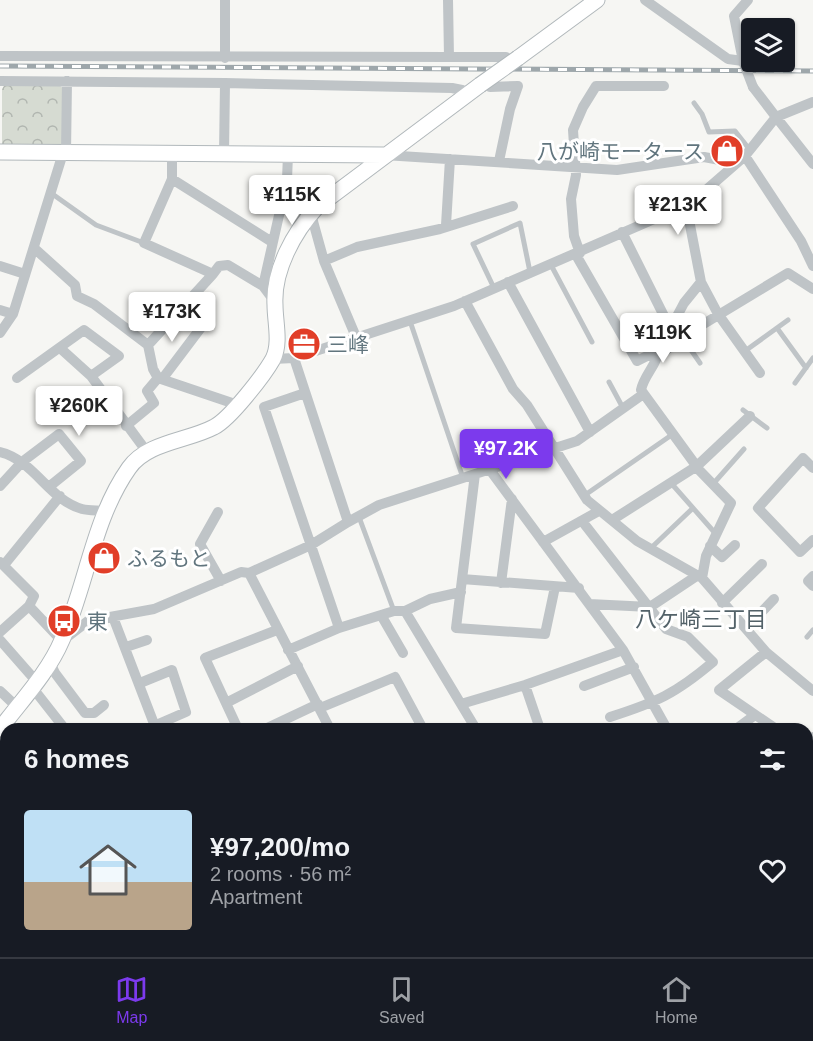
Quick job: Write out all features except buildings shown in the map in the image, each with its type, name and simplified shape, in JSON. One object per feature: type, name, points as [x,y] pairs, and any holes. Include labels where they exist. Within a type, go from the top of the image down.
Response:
[{"type":"street","points":[[225,0],[225,58]]},
{"type":"street","points":[[448,0],[448,57]]},
{"type":"street","points":[[5,723],[50,662],[62,641],[106,510],[129,468],[147,452],[217,426],[237,405],[273,359],[277,331],[274,302],[287,252],[299,228],[310,214],[384,155],[597,0]]},
{"type":"street","points":[[645,0],[728,59],[741,61]]},
{"type":"street","points":[[741,51],[734,16],[748,0]]},
{"type":"street","points":[[0,56],[506,57],[513,60]]},
{"type":"street","points":[[747,72],[753,87],[813,164]]},
{"type":"street","points":[[0,81],[225,83],[462,90],[478,87],[518,86],[510,109],[500,161]]},
{"type":"street","points":[[0,333],[13,314],[65,153],[67,81]]},
{"type":"street","points":[[224,154],[225,83]]},
{"type":"street","points":[[664,86],[596,86],[573,130],[575,167],[571,199],[578,254],[637,361],[659,350],[666,350],[718,314],[788,273],[813,289]]},
{"type":"street","points":[[273,359],[294,358],[465,301],[692,203],[747,153],[776,117],[813,102]]},
{"type":"street","points":[[0,152],[384,155],[628,169],[704,157],[736,163]]},
{"type":"street","points":[[172,153],[172,179],[144,243],[213,274]]},
{"type":"street","points":[[747,153],[801,241],[813,266]]},
{"type":"street","points":[[263,286],[287,180],[288,154]]},
{"type":"street","points":[[446,225],[450,159]]},
{"type":"street","points":[[172,179],[272,242]]},
{"type":"street","points":[[692,203],[690,225],[701,282],[718,314],[760,373]]},
{"type":"street","points":[[324,261],[357,247],[440,229],[446,225],[513,206]]},
{"type":"street","points":[[310,214],[324,261],[356,337]]},
{"type":"street","points":[[622,232],[670,328]]},
{"type":"street","points":[[34,248],[75,285],[77,296],[94,304],[148,345],[153,369],[161,378],[237,405]]},
{"type":"street","points":[[148,345],[219,266],[228,265],[263,286],[274,302]]},
{"type":"street","points":[[0,266],[25,274]]},
{"type":"street","points":[[508,282],[590,432]]},
{"type":"street","points":[[589,604],[650,608],[700,576],[715,533],[731,503],[697,466],[642,395],[643,380],[658,357],[670,328],[684,303],[701,282]]},
{"type":"street","points":[[465,301],[513,389],[527,405],[585,495],[599,511],[651,548],[700,576],[722,603],[747,627],[766,652],[813,692]]},
{"type":"street","points":[[0,310],[13,314]]},
{"type":"street","points":[[126,426],[154,403],[147,391],[161,378],[203,325]]},
{"type":"street","points":[[17,378],[84,330],[119,356],[91,376]]},
{"type":"street","points":[[60,348],[91,376],[147,452]]},
{"type":"street","points":[[294,358],[348,522]]},
{"type":"street","points":[[305,393],[264,407],[339,628]]},
{"type":"street","points":[[62,641],[88,621],[154,609],[241,572],[249,573],[310,545],[379,505],[577,441],[642,395]]},
{"type":"street","points":[[612,520],[697,466],[746,413]]},
{"type":"street","points":[[0,486],[22,462],[59,434],[81,461],[50,486]]},
{"type":"street","points":[[0,452],[16,456],[60,496],[82,509],[106,510]]},
{"type":"street","points":[[813,468],[803,458],[758,508],[800,552],[813,540]]},
{"type":"street","points":[[490,470],[623,650],[664,723]]},
{"type":"street","points":[[475,474],[456,628],[545,634],[555,587]]},
{"type":"street","points":[[0,632],[29,606],[34,596],[2,563],[60,496]]},
{"type":"street","points":[[501,583],[512,499]]},
{"type":"street","points":[[543,542],[599,511]]},
{"type":"street","points":[[218,512],[200,544],[222,581]]},
{"type":"street","points":[[582,521],[666,629],[688,638],[713,662],[682,688],[652,703],[610,717]]},
{"type":"street","points":[[710,546],[722,557],[735,545]]},
{"type":"street","points":[[722,603],[762,564]]},
{"type":"street","points":[[249,573],[327,723]]},
{"type":"street","points":[[813,576],[808,581],[813,586]]},
{"type":"street","points":[[462,579],[579,588]]},
{"type":"street","points":[[288,650],[339,628],[399,611],[430,599],[461,592]]},
{"type":"street","points":[[747,627],[774,599]]},
{"type":"street","points":[[29,606],[62,641]]},
{"type":"street","points":[[399,611],[472,723]]},
{"type":"street","points":[[381,615],[403,653]]},
{"type":"street","points":[[113,617],[155,723]]},
{"type":"street","points":[[235,723],[205,658],[277,630]]},
{"type":"street","points":[[0,640],[61,723]]},
{"type":"street","points":[[126,647],[147,640]]},
{"type":"street","points":[[461,704],[525,685],[623,650]]},
{"type":"street","points":[[766,652],[719,690],[767,723]]},
{"type":"street","points":[[50,662],[55,673],[85,713],[94,713],[104,705]]},
{"type":"street","points":[[226,703],[298,666]]},
{"type":"street","points":[[584,686],[634,668]]},
{"type":"street","points":[[140,683],[172,670],[186,712],[164,723]]},
{"type":"street","points":[[279,723],[395,677],[420,723]]},
{"type":"street","points":[[525,685],[538,723]]},
{"type":"street","points":[[0,691],[17,707]]},
{"type":"street","points":[[744,723],[755,715]]},
{"type":"lane","points":[[694,103],[702,114],[709,132],[735,131],[747,153]]},
{"type":"lane","points":[[51,193],[96,225],[144,243]]},
{"type":"lane","points":[[494,288],[472,244],[519,223],[530,272]]},
{"type":"lane","points":[[551,264],[592,342]]},
{"type":"lane","points":[[745,351],[788,320]]},
{"type":"lane","points":[[410,321],[463,478]]},
{"type":"lane","points":[[777,328],[806,368]]},
{"type":"lane","points":[[682,337],[700,363]]},
{"type":"lane","points":[[795,383],[813,358]]},
{"type":"lane","points":[[609,382],[623,408]]},
{"type":"lane","points":[[746,413],[767,428]]},
{"type":"lane","points":[[585,495],[673,434]]},
{"type":"lane","points":[[713,484],[744,448]]},
{"type":"lane","points":[[671,483],[715,533]]},
{"type":"lane","points":[[651,548],[692,509]]},
{"type":"lane","points":[[359,517],[399,611]]},
{"type":"lane","points":[[807,637],[813,630]]},
{"type":"green space","points":[[5,84],[59,85],[64,89],[63,146],[2,146],[2,89]]},
{"type":"railway","points":[[0,66],[813,71]]},
{"type":"place","name":"八が崎モータース","points":[[727,151]]},
{"type":"place","name":"三峰","points":[[304,344]]},
{"type":"place","name":"ふるもと","points":[[104,558]]},
{"type":"place","name":"東","points":[[64,621]]},
{"type":"district","name":"八ケ崎三丁目","points":[[701,619]]}]
